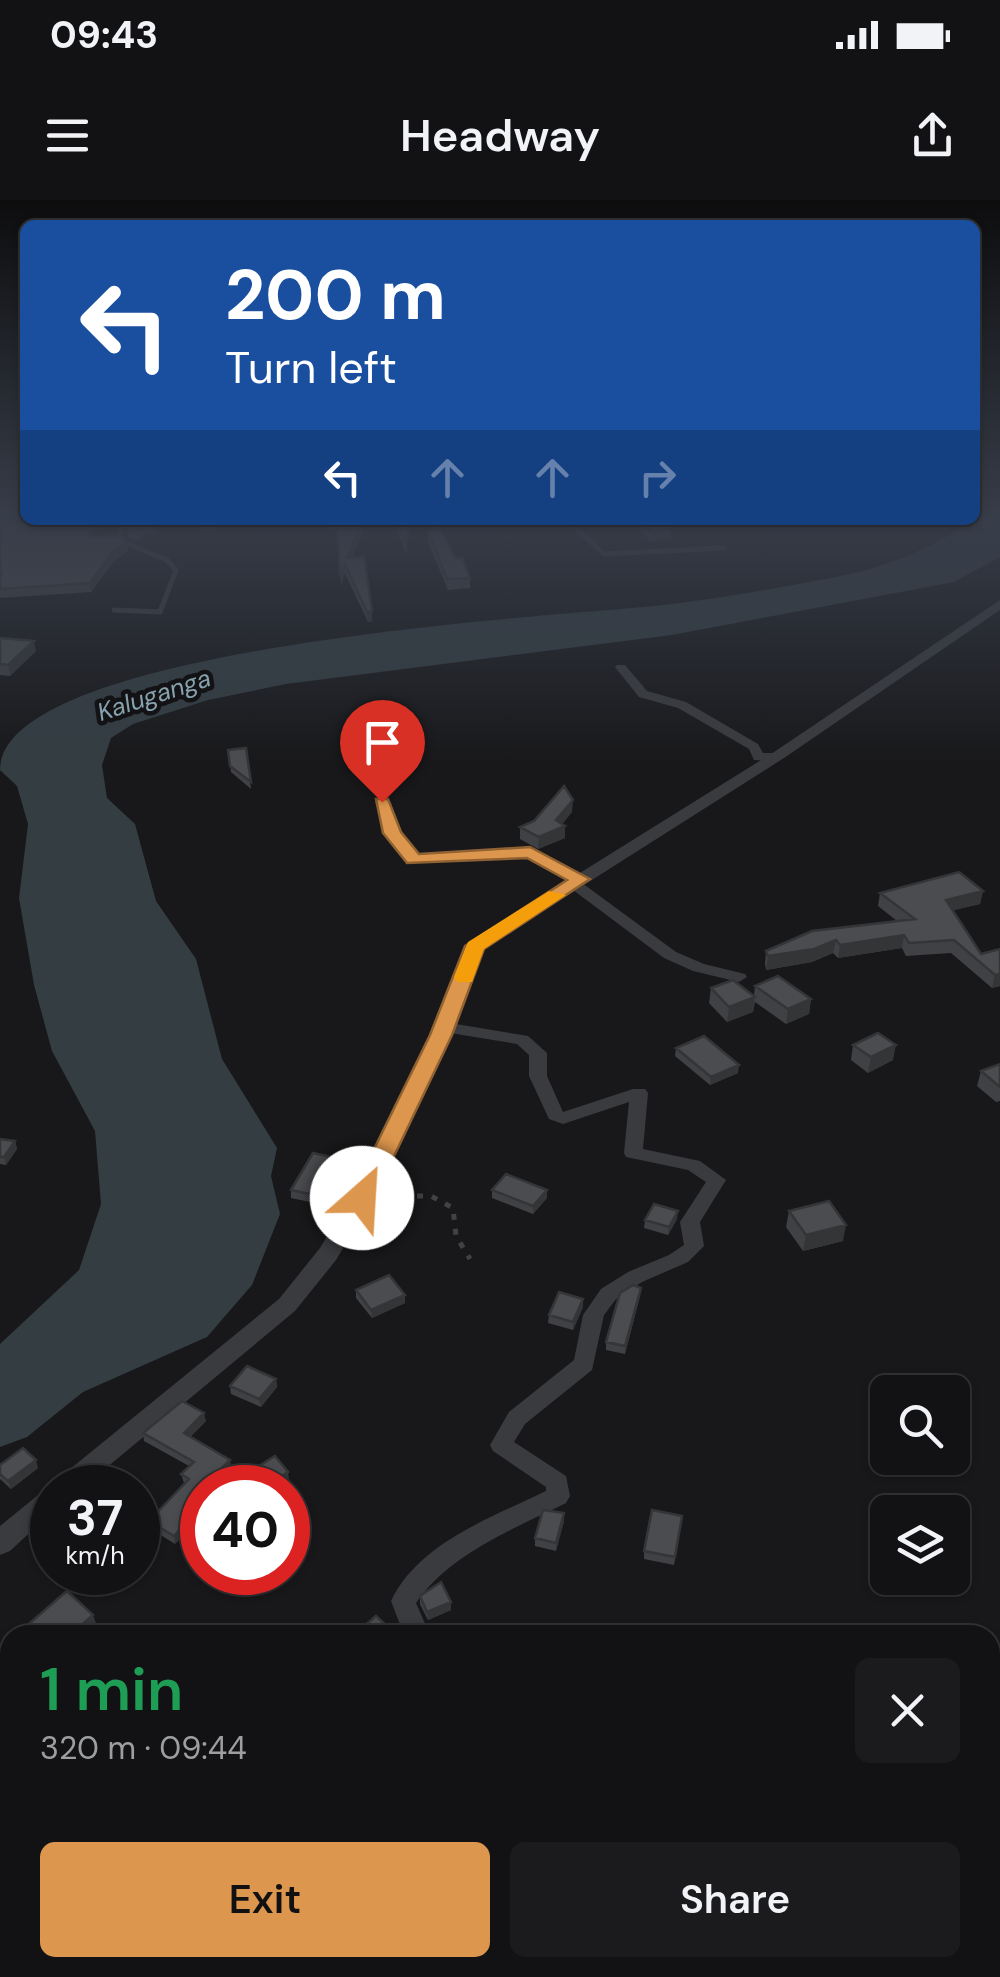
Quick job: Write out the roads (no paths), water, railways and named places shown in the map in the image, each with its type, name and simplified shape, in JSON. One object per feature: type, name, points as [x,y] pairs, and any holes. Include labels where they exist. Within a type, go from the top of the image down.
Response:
[{"type":"street","points":[[91,1465],[287,1305],[328,1254],[362,1198],[444,1027],[475,946],[776,757],[1000,604]]},
{"type":"street","points":[[621,667],[643,694],[682,706],[754,747],[759,757],[776,757]]},
{"type":"street","points":[[382,802],[392,833],[414,860],[530,853],[578,882],[670,955],[699,968],[739,977]]},
{"type":"street","points":[[412,1625],[403,1602],[412,1584],[469,1543],[558,1496],[558,1483],[500,1446],[517,1418],[584,1364],[587,1319],[598,1304],[639,1274],[686,1256],[694,1246],[690,1222],[717,1180],[693,1165],[633,1153],[639,1093],[563,1118],[555,1115],[538,1076],[538,1053],[522,1040],[444,1027]]},
{"type":"street","points":[[0,1543],[30,1516]]},
{"type":"lane","points":[[114,610],[160,612],[165,599]]},
{"type":"water","name":"Kaluganga","points":[[704,599],[864,599],[672,635],[286,684],[208,700],[133,724],[111,738],[102,765],[107,798],[135,824],[156,901],[196,959],[222,1059],[277,1148],[271,1176],[280,1214],[252,1285],[207,1337],[83,1392],[27,1437],[0,1447],[0,1344],[79,1270],[101,1204],[95,1131],[52,1051],[34,985],[19,898],[28,824],[17,786],[0,770],[24,728],[88,693],[181,666],[290,645],[510,618]]}]
